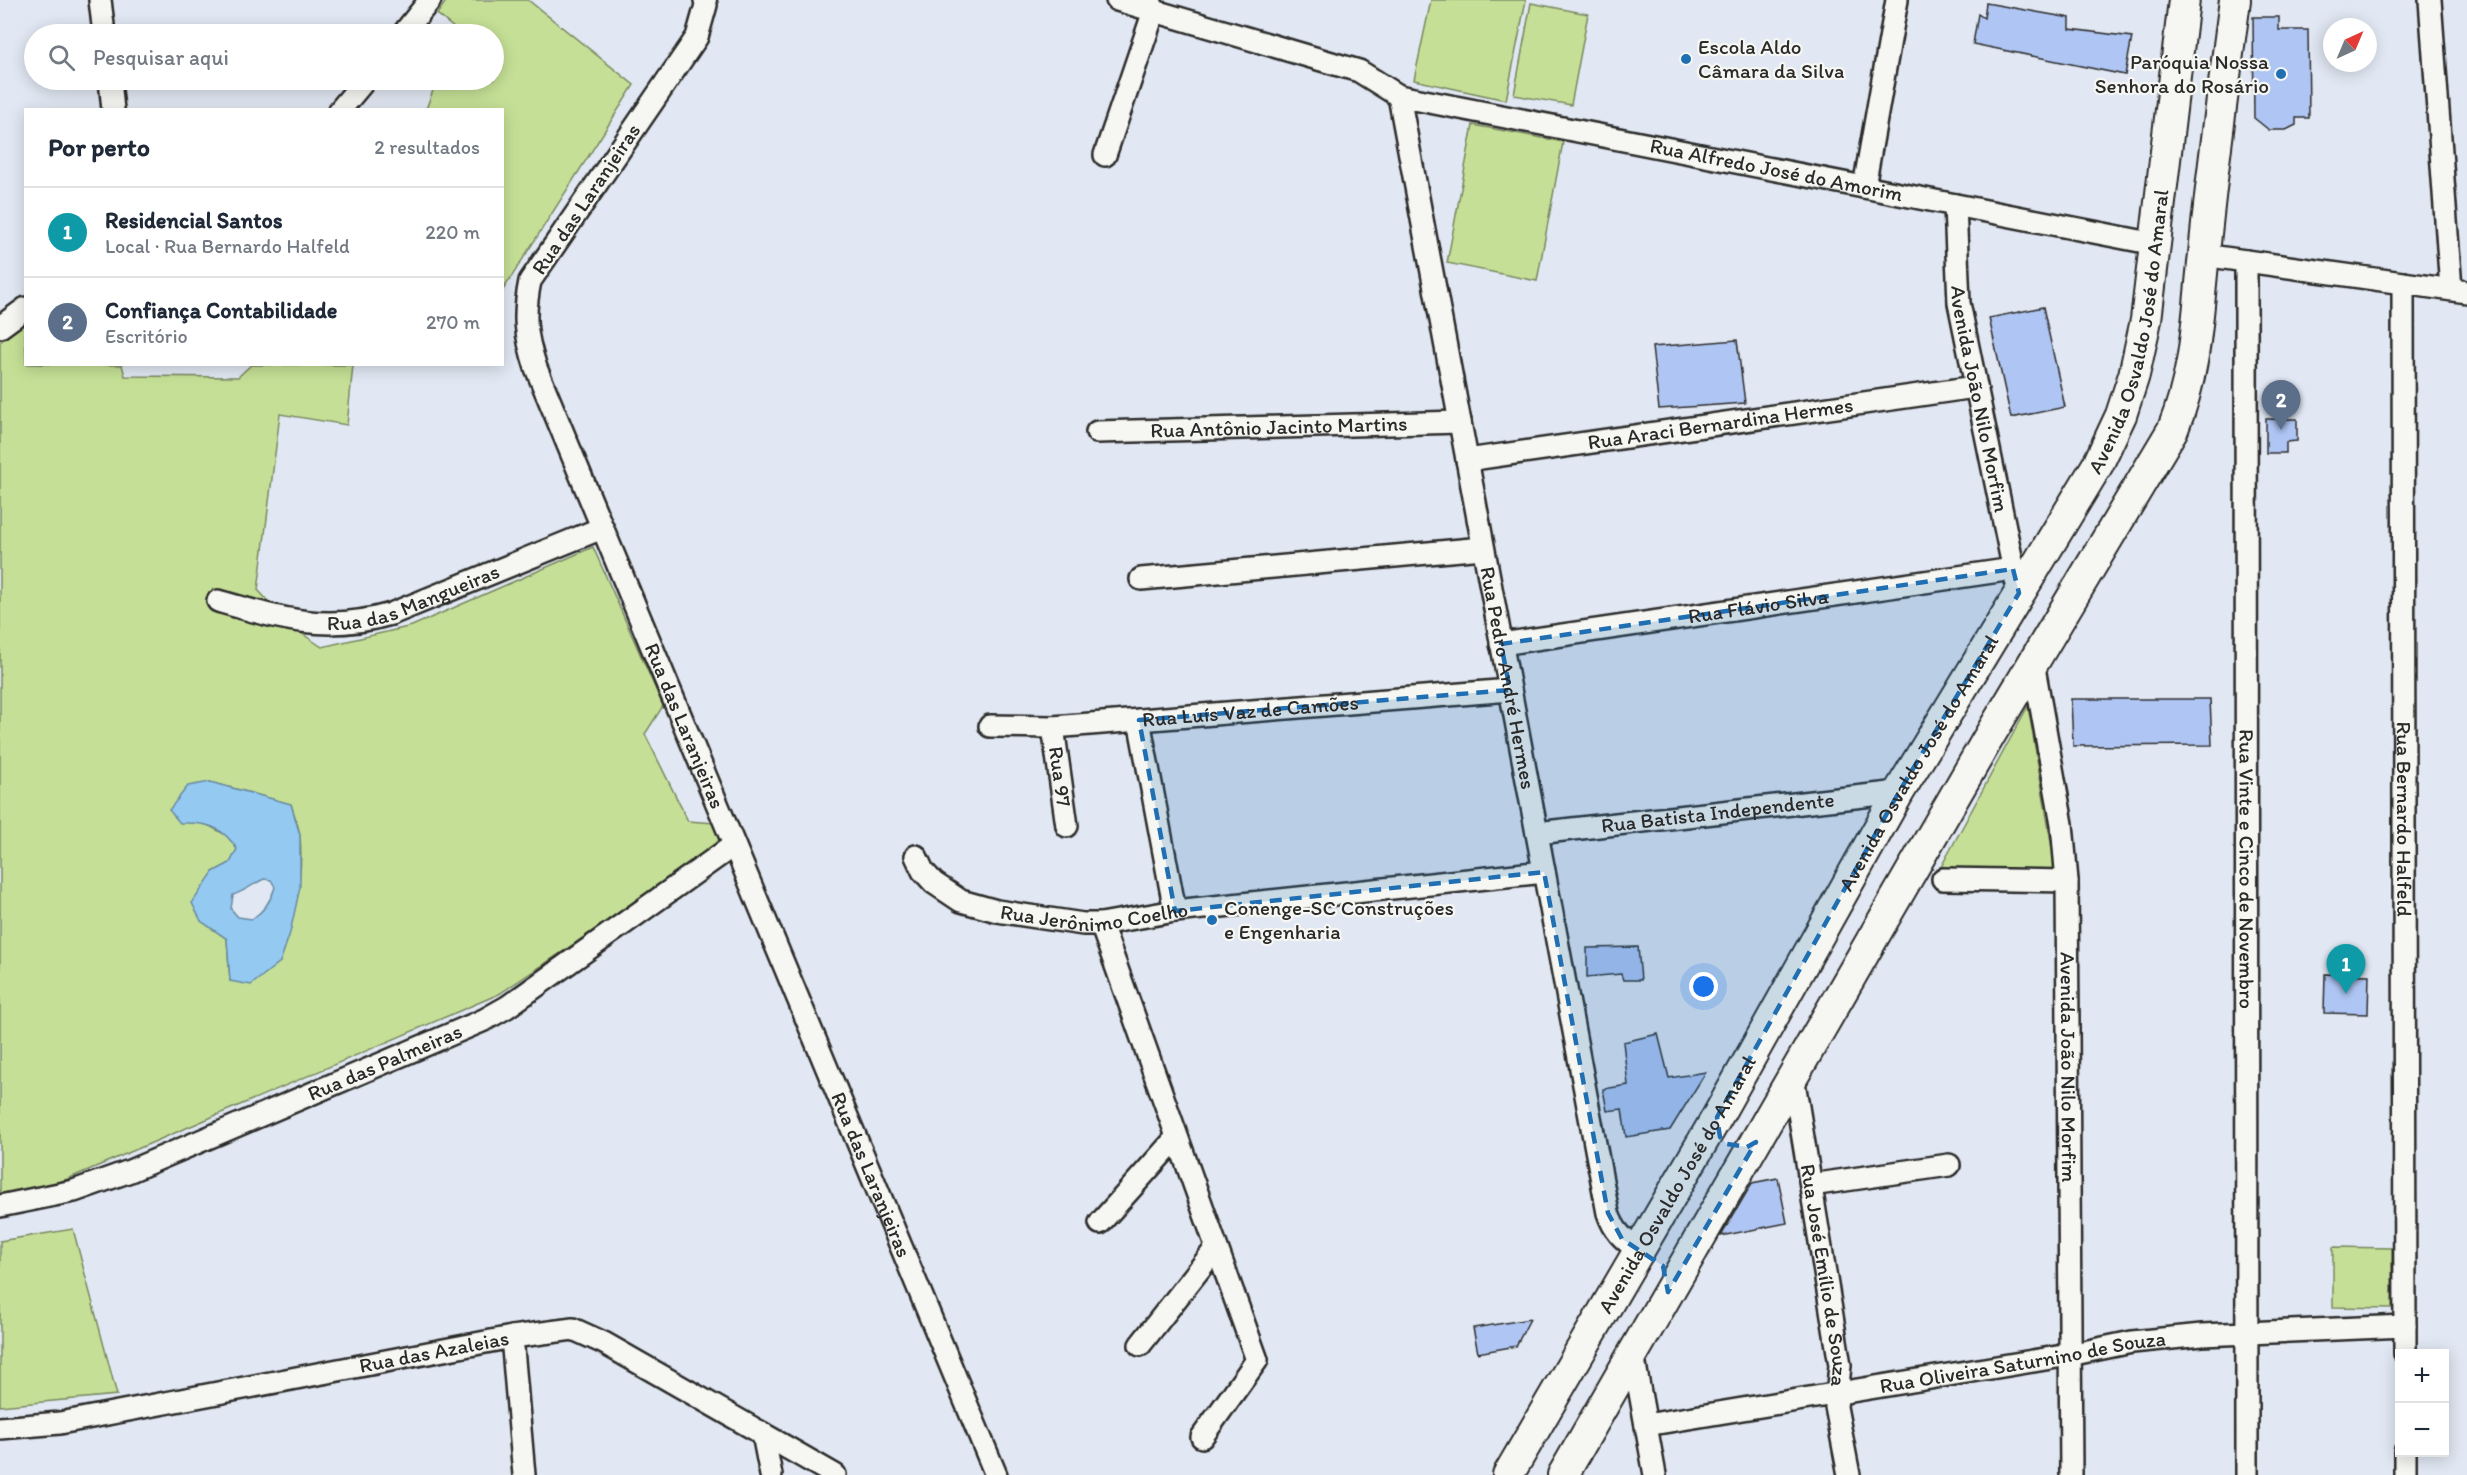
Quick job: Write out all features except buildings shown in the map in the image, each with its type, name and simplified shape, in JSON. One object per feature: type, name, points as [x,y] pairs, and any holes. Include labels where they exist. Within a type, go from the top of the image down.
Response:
[{"type":"main road","name":"Avenida Osvaldo José do Amaral","points":[[1508,1475],[1717,1117],[2016,581],[2098,464],[2121,415],[2134,375],[2146,320],[2184,0]]},
{"type":"main road","points":[[1563,1475],[2033,662],[2158,455],[2180,412],[2191,377],[2235,0]]},
{"type":"main road","points":[[1717,1117],[1716,1127],[1720,1137],[1727,1144],[1737,1148],[1747,1147],[1756,1142]]},
{"type":"main road","points":[[1638,1250],[1657,1260],[1663,1266],[1667,1274],[1668,1292]]},
{"type":"street","points":[[100,0],[103,24]]},
{"type":"street","points":[[411,24],[430,0]]},
{"type":"street","name":"Rua das Laranjeiras","points":[[705,0],[706,5],[697,37],[530,280],[524,308],[527,340],[536,368],[602,528],[996,1475]]},
{"type":"street","points":[[1117,0],[1152,5],[1359,71],[1399,96]]},
{"type":"street","points":[[1864,187],[1897,0]]},
{"type":"street","points":[[2204,255],[2459,291],[2430,0]]},
{"type":"street","points":[[1105,155],[1152,5]]},
{"type":"street","points":[[111,90],[113,108]]},
{"type":"street","points":[[342,108],[357,90]]},
{"type":"street","name":"Rua Alfredo José do Amorim","points":[[1399,96],[2155,244]]},
{"type":"street","name":"Rua Pedro André Hermes","points":[[1399,96],[1608,1213],[1613,1227],[1622,1239],[1638,1250]]},
{"type":"street","name":"Avenida João Nilo Morfim","points":[[1955,205],[1956,282],[2016,581]]},
{"type":"street","name":"Rua Vinte e Cinco de Novembro","points":[[2246,261],[2247,1475]]},
{"type":"street","name":"Rua Bernardo Halfeld","points":[[2403,283],[2405,1349]]},
{"type":"street","points":[[0,327],[24,309]]},
{"type":"street","name":"Rua Araci Bernardina Hermes","points":[[1467,460],[1976,387]]},
{"type":"street","name":"Rua Antônio Jacinto Martins","points":[[1097,432],[1460,422]]},
{"type":"street","name":"Rua das Mangueiras","points":[[218,601],[292,620],[340,624],[364,622],[391,614],[602,528]]},
{"type":"street","points":[[1141,579],[1483,548]]},
{"type":"street","name":"Rua Flávio Silva","points":[[1501,644],[2016,581]]},
{"type":"street","name":"Avenida João Nilo Morfim","points":[[2033,662],[2061,824],[2067,881],[2071,1475]]},
{"type":"street","name":"Rua Luís Vaz de Camões","points":[[990,726],[1053,727],[1510,690]]},
{"type":"street","points":[[1139,720],[1175,911]]},
{"type":"street","name":"Rua 97","points":[[1053,727],[1067,826]]},
{"type":"street","name":"Rua Batista Independente","points":[[1537,833],[1899,792]]},
{"type":"street","name":"Rua das Palmeiras","points":[[0,1206],[74,1191],[130,1171],[484,1020],[507,1007],[734,845]]},
{"type":"street","name":"Rua Jerônimo Coelho","points":[[916,856],[923,871],[934,883],[961,901],[997,911],[1062,922],[1101,924],[1175,911],[1544,873]]},
{"type":"street","points":[[1943,879],[2067,881]]},
{"type":"street","points":[[1101,924],[1257,1360],[1202,1437]]},
{"type":"street","name":"Rua José Emílio de Souza","points":[[1793,1077],[1840,1365],[1836,1407],[1849,1475]]},
{"type":"street","points":[[1100,1223],[1176,1137]]},
{"type":"street","points":[[1811,1185],[1949,1165]]},
{"type":"street","points":[[1140,1345],[1216,1248]]},
{"type":"street","name":"Rua Oliveira Saturnino de Souza","points":[[1646,1425],[2070,1355],[2132,1342],[2247,1333],[2405,1326]]},
{"type":"street","name":"Rua das Azaleias","points":[[0,1428],[60,1423],[512,1336],[573,1329],[604,1343],[835,1475]]},
{"type":"street","points":[[512,1336],[524,1475]]},
{"type":"street","points":[[1633,1354],[1655,1475]]},
{"type":"street","points":[[763,1434],[771,1475]]},
{"type":"street","points":[[2405,1457],[2405,1475]]},
{"type":"highlighted area","points":[[2013,569],[2019,593],[1899,792],[1717,1117],[1720,1137],[1727,1144],[1747,1147],[1756,1142],[1668,1292],[1663,1266],[1622,1239],[1608,1213],[1544,872],[1175,911],[1139,720],[1510,690],[1501,644]]},
{"type":"green space","points":[[447,0],[528,0],[634,85],[504,288],[504,108],[426,108],[433,90],[504,90],[504,24],[449,24],[437,14]]},
{"type":"green space","points":[[1431,0],[1526,0],[1506,100],[1414,80]]},
{"type":"green space","points":[[1531,3],[1588,14],[1571,105],[1514,95]]},
{"type":"green space","points":[[1473,125],[1563,142],[1537,281],[1447,263]]},
{"type":"green space","points":[[24,324],[24,366],[122,366],[125,376],[238,377],[250,366],[353,366],[347,425],[280,414],[258,590],[292,627],[322,647],[412,626],[593,547],[663,706],[645,734],[688,821],[715,823],[723,845],[499,994],[65,1180],[0,1196],[0,342]],"holes":[[[210,782],[291,804],[299,832],[301,852],[299,884],[280,962],[230,981],[227,939],[201,921],[213,872],[230,863],[237,849],[228,836],[202,822]]]},
{"type":"green space","points":[[2028,706],[2056,871],[1941,867]]},
{"type":"green space","points":[[73,1229],[117,1395],[0,1406],[0,1241]]},
{"type":"green space","points":[[2333,1247],[2392,1248],[2392,1308],[2333,1307]]},
{"type":"water","points":[[210,782],[291,804],[300,835],[300,887],[290,933],[280,962],[251,985],[230,981],[227,939],[201,921],[192,903],[213,872],[230,863],[237,849],[219,830],[198,823],[180,823],[169,810],[188,786]],"holes":[[[264,879],[271,880],[275,887],[260,913],[252,919],[238,917],[231,909],[233,895]]]},
{"type":"place","name":"Escola Aldo Câmara da Silva","points":[[1686,59]]},
{"type":"place","name":"Paróquia Nossa Senhora do Rosário","points":[[2281,74]]},
{"type":"place","name":"Confiança Contabilidade","points":[[2281,430]]},
{"type":"place","name":"Conenge-SC Construções e Engenharia","points":[[1212,920]]},
{"type":"place","name":"Residencial Santos","points":[[2346,994]]}]
